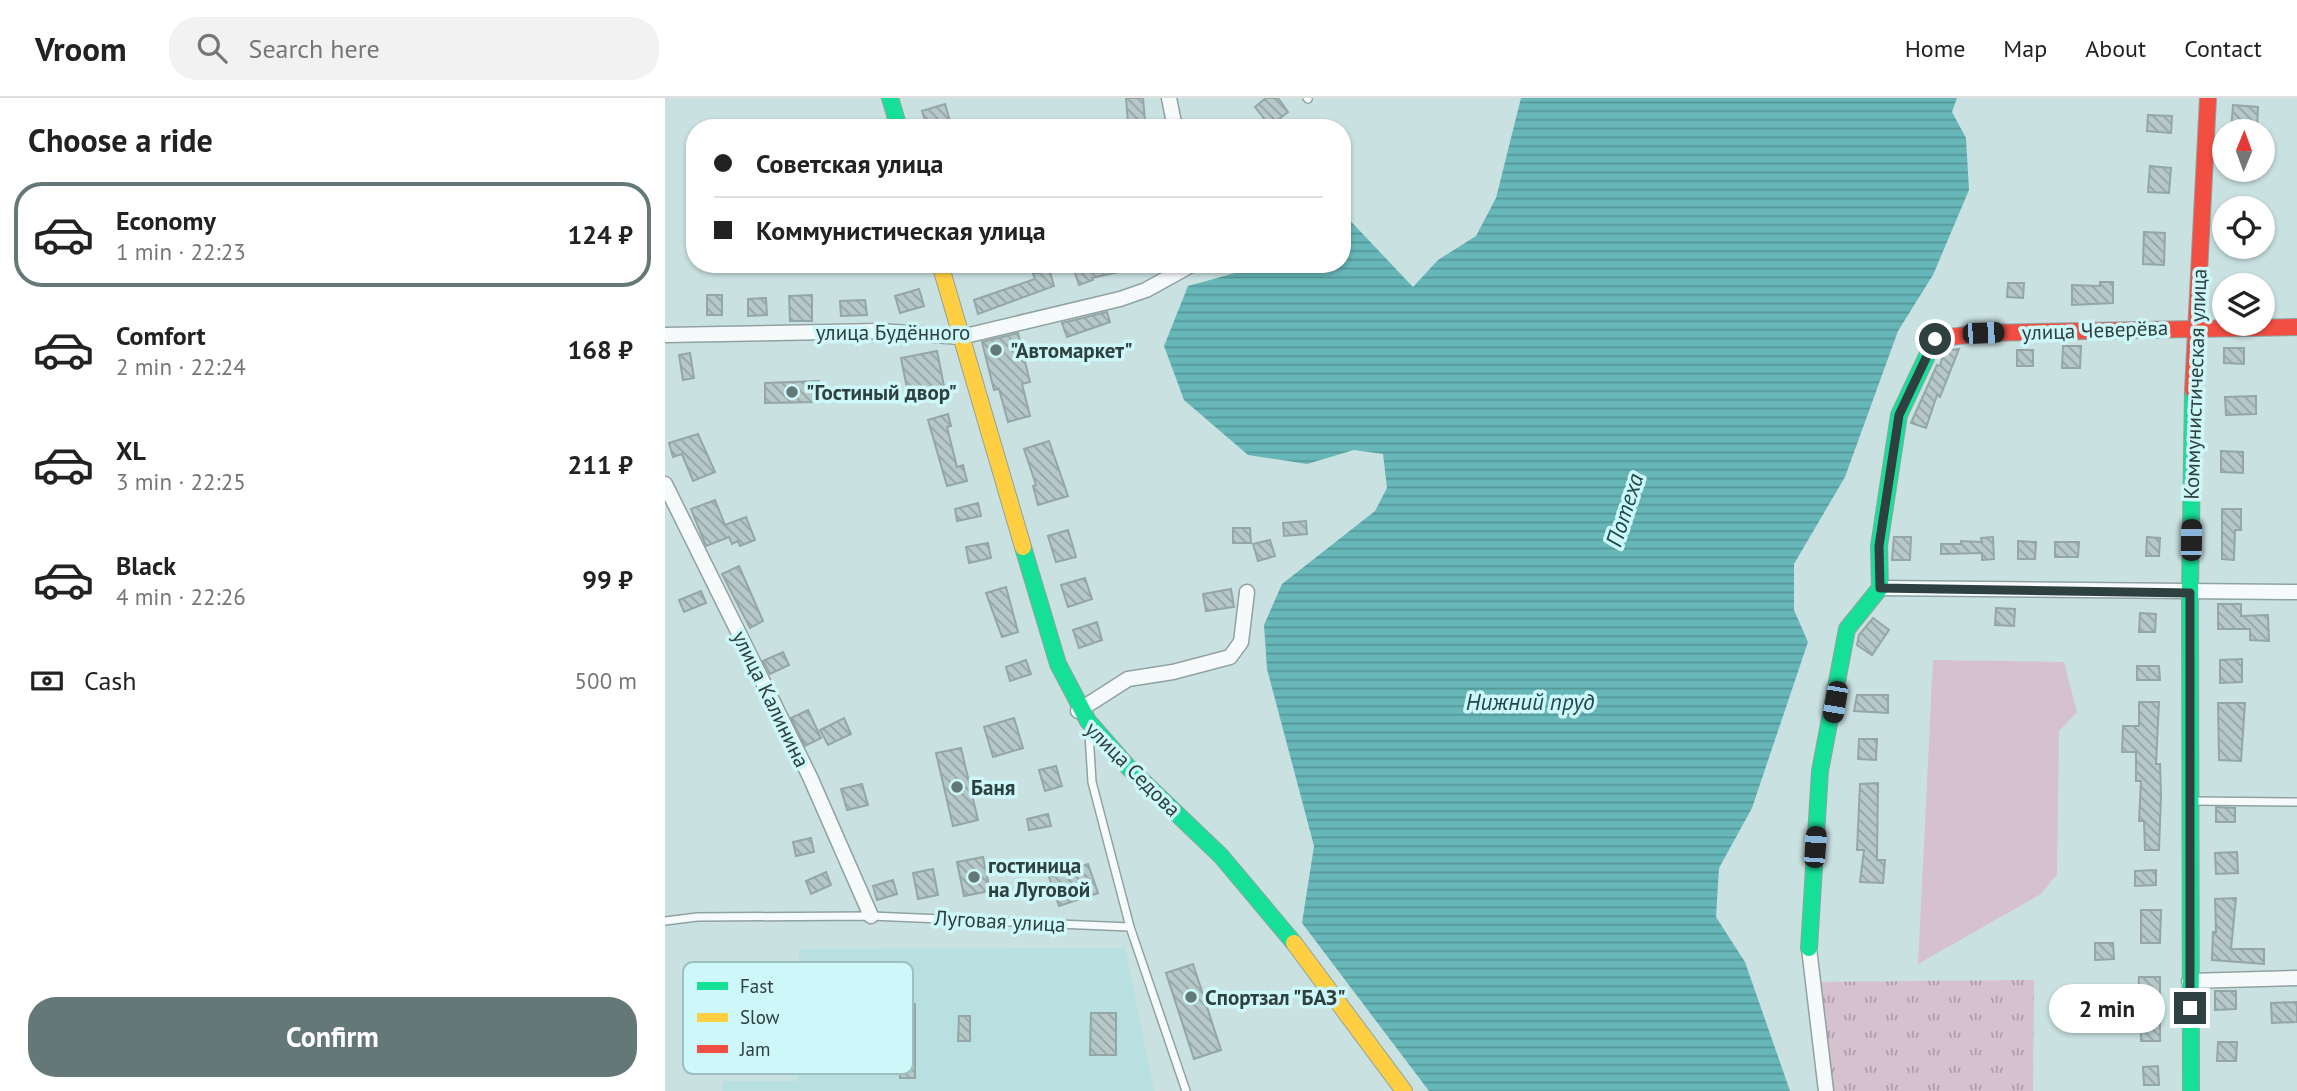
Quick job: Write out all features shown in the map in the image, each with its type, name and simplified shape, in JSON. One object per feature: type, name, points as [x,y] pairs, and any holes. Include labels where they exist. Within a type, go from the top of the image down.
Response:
[{"type":"street","points":[[890,98],[896,119]]},
{"type":"street","points":[[1169,98],[1173,119]]},
{"type":"street","name":"Коммунистическая улица","points":[[2191,1091],[2190,593],[2194,327],[2208,98]]},
{"type":"street","name":"улица Седова","points":[[943,273],[1058,664],[1078,711],[1089,726],[1229,864],[1404,1091]]},
{"type":"street","name":"улица Будённого","points":[[665,335],[880,331],[961,337],[1120,299],[1146,290],[1176,273]]},
{"type":"street","name":"улица Чеверёва","points":[[1880,588],[1879,546],[1899,415],[1935,339],[1983,333],[2297,327]]},
{"type":"street","name":"улица Калинина","points":[[665,484],[810,777],[871,916]]},
{"type":"street","points":[[1826,1091],[1809,948],[1820,771],[1847,629],[1880,588],[2297,592]]},
{"type":"street","points":[[1078,711],[1128,679],[1173,672],[1230,657],[1241,642],[1247,592]]},
{"type":"street","points":[[2189,981],[2297,978]]},
{"type":"lane","points":[[1089,726],[1092,782],[1130,927],[1186,1091]]},
{"type":"lane","points":[[2190,800],[2297,802]]},
{"type":"lane","name":"Луговая улица","points":[[665,921],[697,917],[871,916],[1130,927]]},
{"type":"shaded area","points":[[1125,948],[1154,1091],[722,1091],[723,1081],[797,1081],[797,1074],[913,1074],[913,962],[799,962],[799,949]]},
{"type":"green space","points":[[1933,660],[2064,662],[2077,712],[2059,731],[2057,874],[2041,894],[1918,964]]},
{"type":"green space","points":[[2034,980],[2033,1091],[1823,1091],[1810,982]]},
{"type":"water","name":"Нижний пруд","points":[[1521,98],[1957,98],[1952,112],[1966,138],[1969,190],[1933,275],[1898,331],[1845,477],[1794,564],[1794,610],[1808,642],[1752,808],[1719,868],[1716,917],[1745,962],[1790,1091],[1429,1091],[1302,923],[1314,846],[1267,669],[1264,625],[1282,584],[1375,511],[1387,488],[1383,454],[1354,450],[1307,464],[1248,455],[1184,400],[1164,346],[1188,286],[1235,273],[1351,273],[1351,222],[1413,287],[1438,260],[1476,236],[1496,198]]},
{"type":"building","points":[[1126,98],[1143,98],[1145,119],[1128,119]]},
{"type":"building","points":[[1266,98],[1278,98],[1288,112],[1279,119],[1264,119],[1255,107]]},
{"type":"building","points":[[945,104],[949,119],[924,119],[922,111]]},
{"type":"building","points":[[2233,105],[2258,107],[2258,119],[2232,119]]},
{"type":"building","points":[[2148,115],[2172,116],[2171,133],[2147,131]]},
{"type":"building","points":[[2150,166],[2171,168],[2169,193],[2148,192]]},
{"type":"building","points":[[2144,232],[2165,233],[2164,265],[2143,264]]},
{"type":"building","points":[[1050,273],[1054,286],[978,314],[974,300],[1035,279],[1033,274]]},
{"type":"building","points":[[1075,273],[1114,273],[1092,278],[1093,280],[1079,285]]},
{"type":"building","points":[[2100,282],[2113,282],[2113,303],[2072,305],[2072,285],[2100,286]]},
{"type":"building","points":[[2008,283],[2024,283],[2023,298],[2007,297]]},
{"type":"building","points":[[919,289],[924,306],[900,313],[895,296]]},
{"type":"building","points":[[707,295],[722,295],[722,315],[707,315]]},
{"type":"building","points":[[812,295],[812,321],[790,321],[789,296]]},
{"type":"building","points":[[766,298],[767,315],[748,316],[748,299]]},
{"type":"building","points":[[865,300],[867,315],[841,316],[840,301]]},
{"type":"building","points":[[1107,312],[1110,322],[1067,337],[1062,323]]},
{"type":"building","points":[[1018,333],[1030,382],[1022,384],[1030,416],[1008,422],[999,389],[994,390],[982,342]]},
{"type":"building","points":[[2063,346],[2081,346],[2080,368],[2062,368]]},
{"type":"building","points":[[2224,348],[2244,348],[2244,364],[2224,363]]},
{"type":"building","points":[[1959,349],[1940,397],[1937,395],[1926,428],[1911,423],[1937,365],[1940,366],[1944,351]]},
{"type":"building","points":[[2017,350],[2033,350],[2033,366],[2017,366]]},
{"type":"building","points":[[937,351],[944,386],[908,393],[901,358]]},
{"type":"building","points":[[690,353],[694,378],[683,380],[679,355]]},
{"type":"building","name":"\"Гостиный двор\"","points":[[819,381],[820,402],[765,403],[765,383]]},
{"type":"building","points":[[2256,396],[2256,414],[2226,415],[2225,397]]},
{"type":"building","points":[[948,414],[951,426],[947,427],[957,467],[963,465],[967,481],[947,486],[928,420]]},
{"type":"building","points":[[698,434],[715,472],[693,481],[682,454],[673,457],[669,443]]},
{"type":"building","points":[[1049,441],[1068,496],[1038,505],[1033,486],[1036,485],[1024,449]]},
{"type":"building","points":[[2221,451],[2243,452],[2243,473],[2221,472]]},
{"type":"building","points":[[715,500],[725,525],[746,517],[755,540],[740,546],[738,541],[732,544],[729,537],[706,546],[691,509]]},
{"type":"building","points":[[978,503],[981,516],[957,521],[955,509]]},
{"type":"building","points":[[2222,509],[2241,509],[2241,530],[2235,530],[2234,560],[2222,559]]},
{"type":"building","points":[[1306,521],[1307,534],[1284,536],[1283,523]]},
{"type":"building","points":[[1233,528],[1250,528],[1251,543],[1233,543]]},
{"type":"building","points":[[1068,530],[1076,557],[1056,562],[1048,536]]},
{"type":"building","points":[[1894,537],[1911,537],[1910,560],[1892,560]]},
{"type":"building","points":[[1993,537],[1994,559],[1982,560],[1982,553],[1941,554],[1941,544],[1982,542],[1981,538]]},
{"type":"building","points":[[2147,537],[2160,538],[2159,556],[2146,556]]},
{"type":"building","points":[[1270,540],[1275,556],[1258,561],[1253,544]]},
{"type":"building","points":[[2018,541],[2036,542],[2035,559],[2018,559]]},
{"type":"building","points":[[2055,542],[2079,542],[2078,557],[2055,557]]},
{"type":"building","points":[[988,543],[991,558],[969,563],[966,547]]},
{"type":"building","points":[[739,566],[763,621],[750,628],[722,574]]},
{"type":"building","points":[[1085,578],[1092,599],[1068,607],[1061,585]]},
{"type":"building","points":[[1006,587],[1018,632],[1002,637],[986,593]]},
{"type":"building","points":[[1231,589],[1234,607],[1206,611],[1203,594]]},
{"type":"building","points":[[701,591],[706,603],[684,612],[679,600]]},
{"type":"building","points":[[2218,604],[2241,604],[2241,616],[2268,615],[2269,641],[2250,640],[2250,629],[2218,629]]},
{"type":"building","points":[[1996,608],[2015,609],[2014,626],[1995,625]]},
{"type":"building","points":[[2140,613],[2156,614],[2155,632],[2139,632]]},
{"type":"building","points":[[1873,618],[1889,630],[1872,655],[1857,645],[1859,635]]},
{"type":"building","points":[[1097,622],[1102,640],[1079,648],[1073,630]]},
{"type":"building","points":[[783,652],[789,665],[770,674],[763,661]]},
{"type":"building","points":[[2242,659],[2242,682],[2220,683],[2220,660]]},
{"type":"building","points":[[1026,660],[1031,674],[1010,681],[1006,667]]},
{"type":"building","points":[[2137,666],[2159,666],[2160,680],[2137,680]]},
{"type":"building","points":[[1857,695],[1888,695],[1888,713],[1854,711]]},
{"type":"building","points":[[2139,702],[2159,702],[2156,764],[2160,764],[2159,850],[2145,850],[2144,821],[2139,821],[2141,781],[2136,781],[2136,752],[2122,752],[2123,726],[2139,726]]},
{"type":"building","points":[[2218,703],[2245,703],[2241,761],[2219,760]]},
{"type":"building","points":[[808,710],[821,738],[805,746],[791,718]]},
{"type":"building","points":[[844,718],[851,734],[828,745],[820,730]]},
{"type":"building","points":[[1014,718],[1023,748],[993,757],[984,727]]},
{"type":"building","points":[[1859,739],[1877,739],[1876,760],[1858,759]]},
{"type":"building","name":"Баня","points":[[961,748],[978,820],[953,826],[936,753]]},
{"type":"building","points":[[1056,766],[1062,786],[1045,791],[1039,770]]},
{"type":"building","points":[[1878,783],[1877,860],[1885,860],[1883,883],[1860,882],[1864,850],[1857,850],[1860,784]]},
{"type":"building","points":[[862,784],[868,805],[847,810],[841,789]]},
{"type":"building","points":[[2216,807],[2235,808],[2235,822],[2216,822]]},
{"type":"building","points":[[1048,814],[1051,826],[1029,830],[1027,819]]},
{"type":"building","points":[[811,838],[814,852],[796,856],[793,842]]},
{"type":"building","points":[[2237,852],[2238,873],[2216,874],[2215,853]]},
{"type":"building","name":"гостиница на Луговой","points":[[983,857],[990,891],[964,896],[957,862]]},
{"type":"building","points":[[1088,864],[1098,893],[1059,906],[1049,877]]},
{"type":"building","points":[[933,869],[938,895],[918,899],[913,873]]},
{"type":"building","points":[[2156,870],[2156,885],[2135,886],[2135,871]]},
{"type":"building","points":[[826,872],[831,885],[811,894],[806,881]]},
{"type":"building","points":[[893,880],[897,894],[877,900],[873,886]]},
{"type":"building","points":[[2236,898],[2231,949],[2264,949],[2264,964],[2212,960],[2213,932],[2216,932],[2215,899]]},
{"type":"building","points":[[2141,910],[2161,910],[2160,943],[2141,943]]},
{"type":"building","points":[[2095,943],[2113,943],[2114,959],[2095,960]]},
{"type":"building","points":[[1193,964],[1221,1050],[1194,1059],[1166,973]]},
{"type":"building","points":[[2139,977],[2160,977],[2160,996],[2138,995]]},
{"type":"building","points":[[2215,991],[2236,991],[2236,1009],[2215,1010]]},
{"type":"building","points":[[2297,1002],[2297,1022],[2272,1023],[2271,1003]]},
{"type":"building","points":[[915,1004],[915,1078],[900,1078],[900,1074],[913,1074]]},
{"type":"building","points":[[1091,1013],[1116,1013],[1116,1055],[1090,1055]]},
{"type":"building","points":[[959,1016],[970,1016],[970,1041],[958,1041]]},
{"type":"building","points":[[2141,1023],[2160,1023],[2160,1041],[2141,1041]]},
{"type":"building","points":[[2218,1042],[2237,1042],[2236,1061],[2217,1061]]},
{"type":"building","points":[[2158,1066],[2159,1085],[2144,1085],[2143,1067]]},
{"type":"traffic: fast","points":[[890,98],[896,119]]},
{"type":"traffic: fast","points":[[1809,948],[1820,771],[1847,629],[1880,588],[1879,546],[1899,415],[1935,339],[1950,337]]},
{"type":"traffic: fast","points":[[2191,1091],[2190,593],[2193,390]]},
{"type":"traffic: fast","points":[[1023,547],[1058,664],[1088,721],[1129,768],[1221,856],[1294,943]]},
{"type":"traffic: slow","points":[[943,273],[1023,547]]},
{"type":"traffic: slow","points":[[1294,943],[1404,1091]]},
{"type":"traffic: jam","points":[[2193,390],[2208,98]]},
{"type":"traffic: jam","points":[[1950,337],[1983,333],[2297,327]]},
{"type":"place","name":"\"Автомаркет\"","points":[[996,350]]},
{"type":"place","name":"\"Гостиный двор\"","points":[[792,392]]},
{"type":"place","name":"Баня","points":[[957,787]]},
{"type":"place","name":"гостиница на Луговой","points":[[974,877]]},
{"type":"place","name":"Спортзал \"БАЗ\"","points":[[1191,997]]},
{"type":"route","points":[[1935,339],[1899,415],[1879,546],[1880,588],[2190,593],[2190,1008]]},
{"type":"water label","name":"Потеха","points":[[1624,510]]}]
